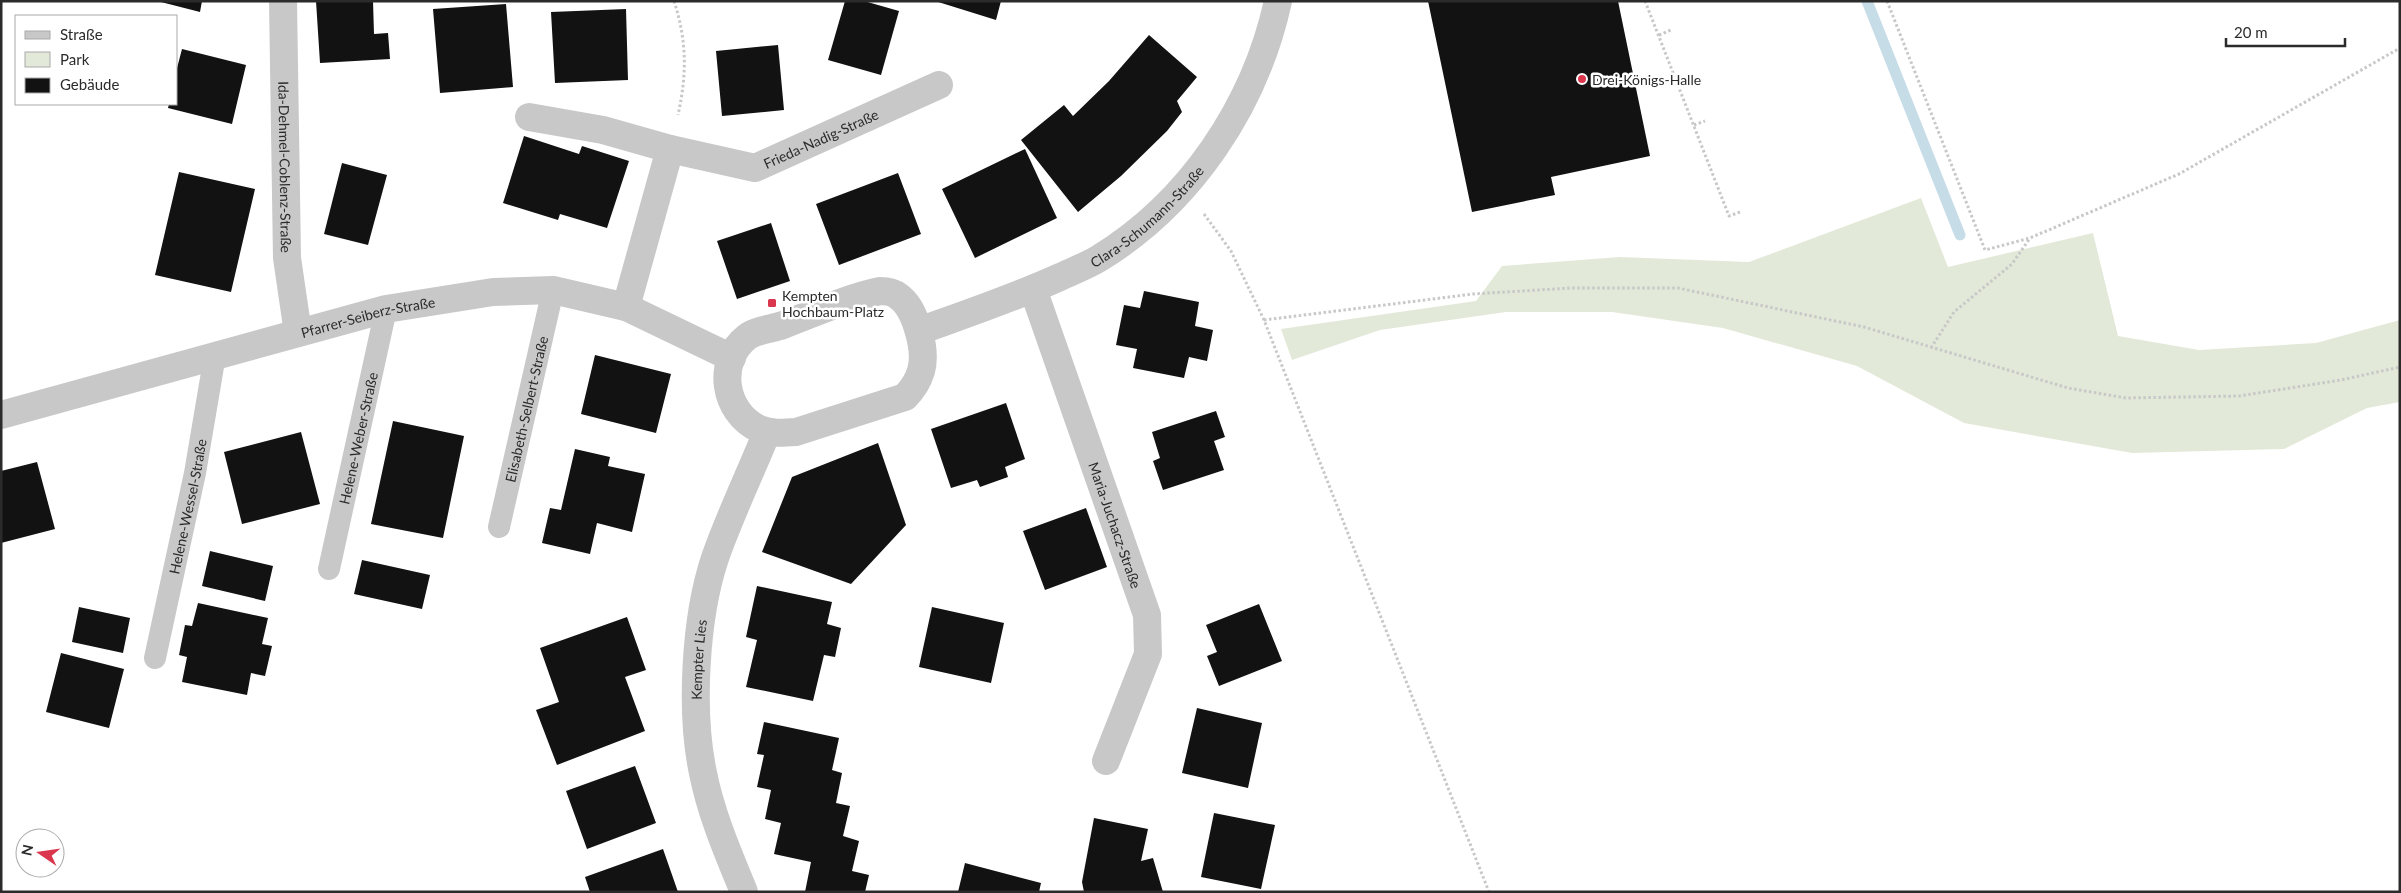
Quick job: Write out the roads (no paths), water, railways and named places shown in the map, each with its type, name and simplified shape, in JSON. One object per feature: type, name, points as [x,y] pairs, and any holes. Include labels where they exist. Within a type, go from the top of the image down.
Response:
[{"type":"street","name":"Ida-Dehmel-Coblenz-Straße","points":[[283,1],[287,258],[298,333]]},
{"type":"street","name":"Clara-Schumann-Straße","points":[[918,331],[1033,289],[1096,260],[1125,241],[1181,190],[1218,143],[1241,106],[1260,60],[1278,1]]},
{"type":"street","name":"Frieda-Nadig-Straße","points":[[529,117],[603,130],[670,149],[755,168],[939,85]]},
{"type":"street","points":[[626,307],[670,149]]},
{"type":"street","name":"Maria-Juchacz-Straße","points":[[1033,289],[1147,615],[1148,654],[1106,761]]},
{"type":"street","name":"Pfarrer-Seiberz-Straße","points":[[1,415],[386,309],[493,292],[553,290],[626,307],[732,358]]},
{"type":"street","points":[[880,290],[890,292],[906,302],[918,331],[923,354],[922,370],[915,384],[905,397],[796,432],[782,434],[767,432],[749,423],[735,408],[730,398],[727,378],[732,358],[749,335],[880,290]]},
{"type":"street","name":"Kempter Lies","points":[[744,892],[713,811],[703,772],[698,735],[698,657],[701,623],[714,560],[767,432]]},
{"type":"lane","name":"Elisabeth-Selbert-Straße","points":[[499,527],[553,290]]},
{"type":"lane","name":"Helene-Weber-Straße","points":[[329,569],[386,309]]},
{"type":"lane","name":"Helene-Wessel-Straße","points":[[155,658],[195,473],[214,355]]},
{"type":"waterway","points":[[1867,1],[1960,235]]},
{"type":"place","name":"Drei-Königs-Halle","points":[[1582,79]]},
{"type":"place","name":"Kempten Hochbaum-Platz","points":[[772,303]]}]
